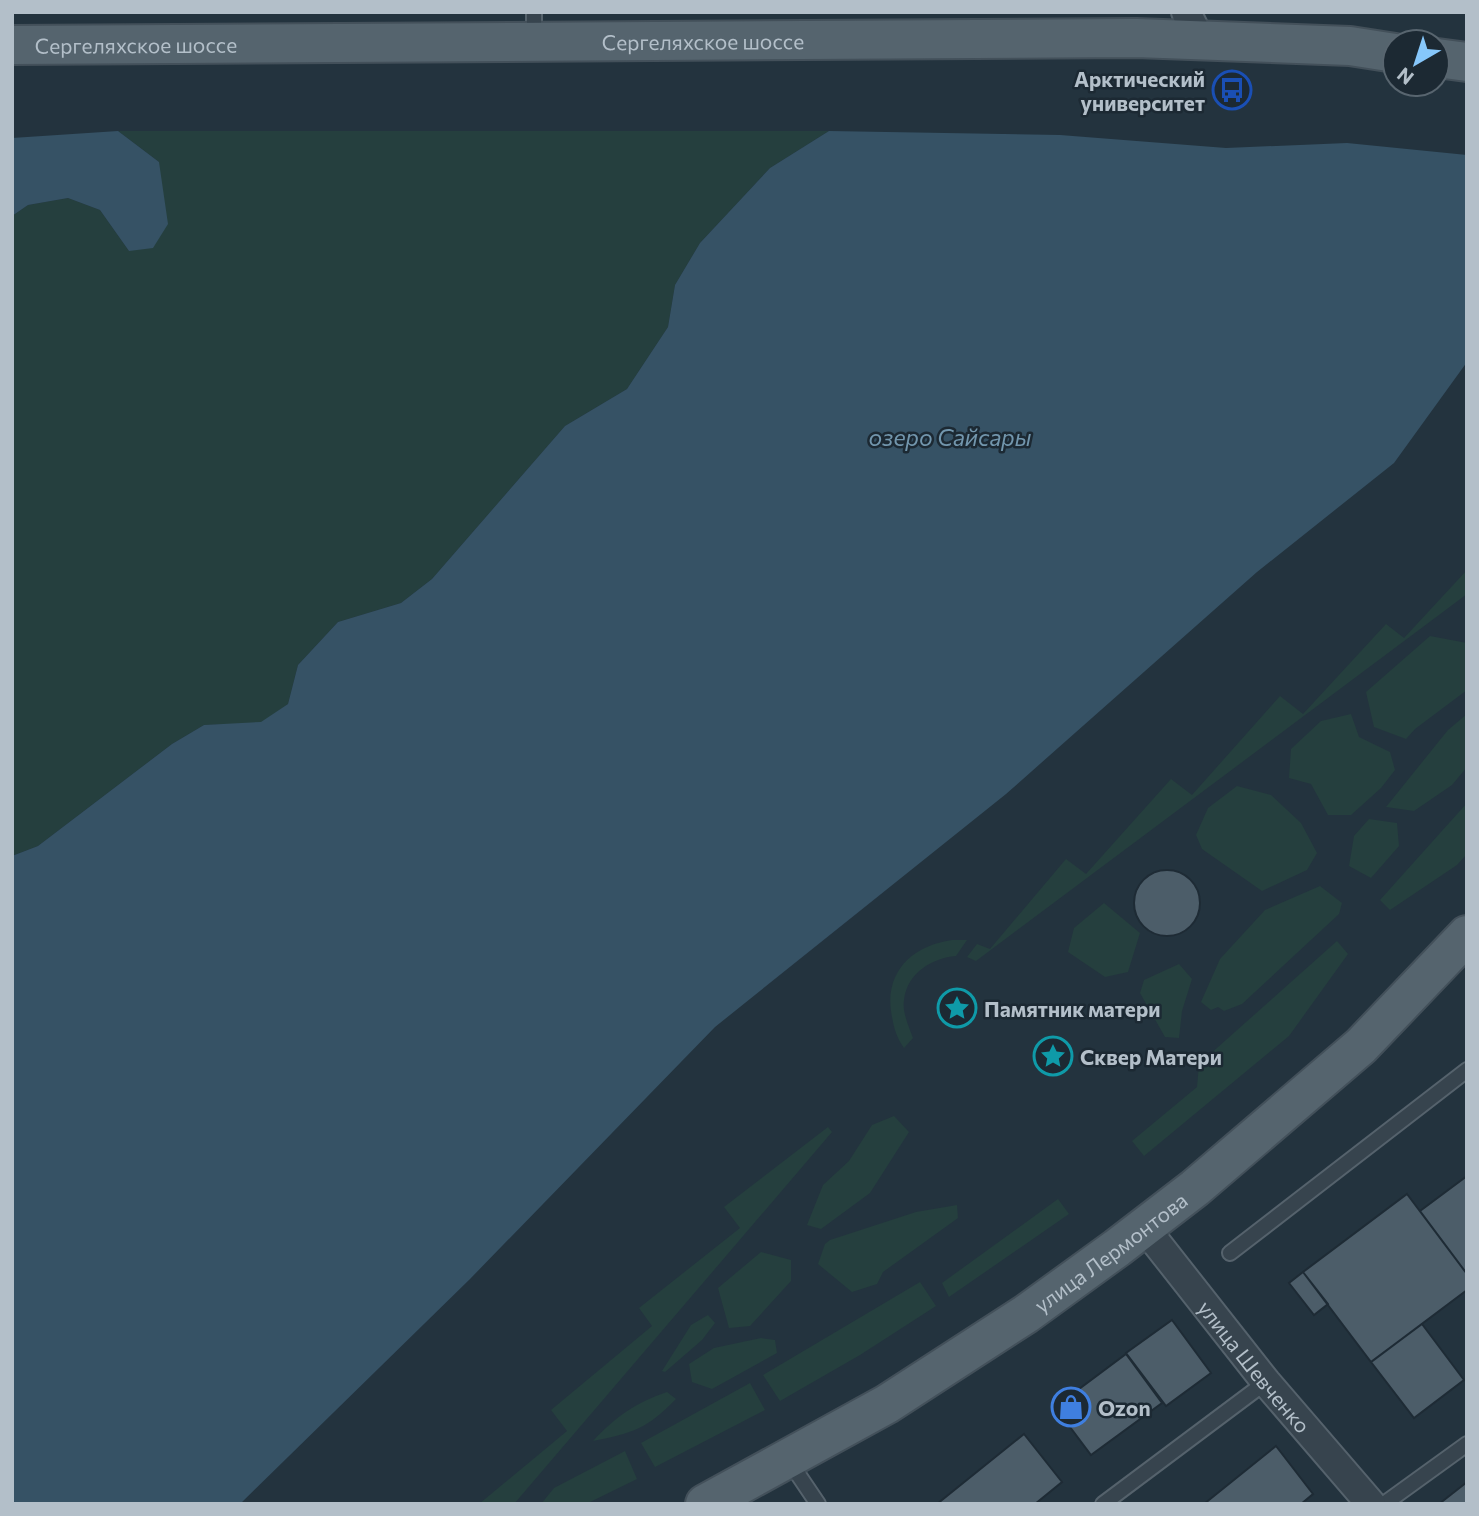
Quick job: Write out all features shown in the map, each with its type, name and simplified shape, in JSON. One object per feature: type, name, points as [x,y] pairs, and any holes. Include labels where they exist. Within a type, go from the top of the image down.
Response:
[{"type":"main road","name":"Сергеляхское шоссе","points":[[12,45],[534,27],[1126,38],[1193,26],[1381,50]]},
{"type":"main road","name":"улица Лермонтова","points":[[705,1504],[887,1404],[1015,1321],[1144,1227],[1195,1188],[1361,1046],[1467,935]]},
{"type":"street","name":"улица Шевченко","points":[[1144,1227],[1266,1382],[1371,1504]]},
{"type":"lane","points":[[1230,1253],[1467,1070]]},
{"type":"lane","points":[[1103,1504],[1266,1382]]},
{"type":"lane","points":[[1384,1504],[1467,1444]]},
{"type":"lane","points":[[789,1460],[818,1504]]},
{"type":"green space","points":[[118,131],[829,131],[770,168],[700,243],[675,285],[668,327],[627,389],[565,426],[432,579],[401,603],[338,622],[298,665],[288,704],[261,723],[204,725],[172,744],[38,846],[12,856],[12,216],[28,205],[68,198],[100,210],[129,251],[159,162]]},
{"type":"green space","points":[[1467,570],[1467,594],[976,961],[967,957],[977,944],[990,949],[1066,859],[1086,874],[1171,779],[1192,795],[1280,696],[1303,714],[1386,624],[1404,638]]},
{"type":"green space","points":[[1430,636],[1467,643],[1467,690],[1415,729],[1406,739],[1374,727],[1366,692]]},
{"type":"green space","points":[[1351,714],[1359,737],[1390,752],[1395,770],[1381,788],[1351,815],[1328,815],[1311,784],[1289,778],[1291,749],[1321,721]]},
{"type":"green space","points":[[1467,714],[1467,767],[1452,785],[1414,811],[1386,807],[1448,730]]},
{"type":"green space","points":[[1237,786],[1271,795],[1301,823],[1317,853],[1307,870],[1262,891],[1202,849],[1196,835],[1208,808]]},
{"type":"green space","points":[[1467,803],[1467,854],[1457,865],[1390,910],[1380,900]]},
{"type":"green space","points":[[1369,819],[1397,823],[1399,846],[1371,878],[1349,866],[1354,836]]},
{"type":"green space","points":[[1320,886],[1342,903],[1339,914],[1242,1004],[1224,1011],[1218,1007],[1211,1010],[1201,1002],[1220,959],[1265,910]]},
{"type":"green space","points":[[1104,903],[1140,933],[1128,972],[1105,977],[1068,952],[1074,928]]},
{"type":"green space","points":[[952,940],[967,940],[956,956],[938,960],[922,969],[906,990],[904,1009],[913,1038],[904,1048],[895,1029],[890,1001],[896,975],[903,964],[924,948]]},
{"type":"green space","points":[[1337,941],[1348,954],[1289,1036],[1144,1156],[1132,1141],[1197,1087],[1199,1064]]},
{"type":"green space","points":[[1179,964],[1192,979],[1182,1011],[1179,1038],[1165,1037],[1140,993],[1144,980]]},
{"type":"green space","points":[[894,1116],[909,1132],[870,1193],[821,1229],[807,1225],[823,1185],[849,1161],[872,1125]]},
{"type":"green space","points":[[828,1127],[832,1132],[514,1504],[479,1504],[567,1431],[551,1410],[652,1326],[639,1308],[740,1228],[724,1207]]},
{"type":"green space","points":[[1058,1199],[1069,1214],[949,1297],[942,1283]]},
{"type":"green space","points":[[957,1205],[958,1218],[883,1272],[877,1284],[852,1292],[818,1264],[825,1244],[830,1240],[916,1212]]},
{"type":"green space","points":[[761,1252],[791,1260],[791,1281],[750,1326],[729,1328],[718,1288]]},
{"type":"green space","points":[[920,1282],[936,1306],[860,1355],[780,1401],[763,1375]]},
{"type":"green space","points":[[708,1315],[715,1323],[702,1340],[665,1372],[662,1371],[691,1325]]},
{"type":"green space","points":[[761,1338],[775,1340],[777,1353],[712,1389],[692,1382],[689,1364],[714,1348]]},
{"type":"green space","points":[[750,1383],[765,1410],[655,1467],[641,1443]]},
{"type":"green space","points":[[667,1392],[676,1399],[648,1423],[629,1432],[593,1441],[627,1411]]},
{"type":"green space","points":[[625,1451],[637,1479],[586,1504],[541,1504],[554,1488]]},
{"type":"water","points":[[118,131],[159,162],[168,224],[153,248],[129,251],[100,210],[68,198],[28,205],[12,216],[12,138]]},
{"type":"water","name":"озеро Сайсары","points":[[829,131],[1060,135],[1226,148],[1347,143],[1467,155],[1467,362],[1394,463],[1257,572],[1006,794],[715,1027],[470,1279],[240,1504],[12,1504],[12,856],[38,846],[172,744],[204,725],[261,722],[288,704],[298,665],[338,622],[401,603],[432,579],[565,426],[627,389],[668,327],[675,285],[700,243],[770,168]]},
{"type":"building","points":[[1161,870],[1173,870],[1185,875],[1195,885],[1200,903],[1198,916],[1185,931],[1173,936],[1161,936],[1149,931],[1139,921],[1134,909],[1134,897],[1139,885],[1149,875]]},
{"type":"building","points":[[1467,1176],[1467,1274],[1420,1211]]},
{"type":"building","points":[[1407,1194],[1467,1274],[1467,1290],[1371,1362],[1303,1272]]},
{"type":"building","points":[[1303,1272],[1328,1304],[1314,1315],[1289,1283]]},
{"type":"building","points":[[1172,1320],[1211,1373],[1166,1406],[1126,1353]]},
{"type":"building","points":[[1422,1324],[1464,1380],[1414,1418],[1371,1362]]},
{"type":"building","points":[[1126,1354],[1162,1403],[1091,1455],[1055,1407]]},
{"type":"building","points":[[1024,1434],[1062,1482],[1035,1504],[937,1504]]},
{"type":"building","points":[[1276,1446],[1313,1494],[1301,1504],[1204,1504]]},
{"type":"building","points":[[1467,1482],[1467,1504],[1439,1504]]},
{"type":"place","name":"Арктический университет","points":[[1232,90]]},
{"type":"place","name":"Памятник матери","points":[[957,1008]]},
{"type":"place","name":"Сквер Матери","points":[[1053,1056]]},
{"type":"place","name":"Ozon","points":[[1071,1407]]}]
